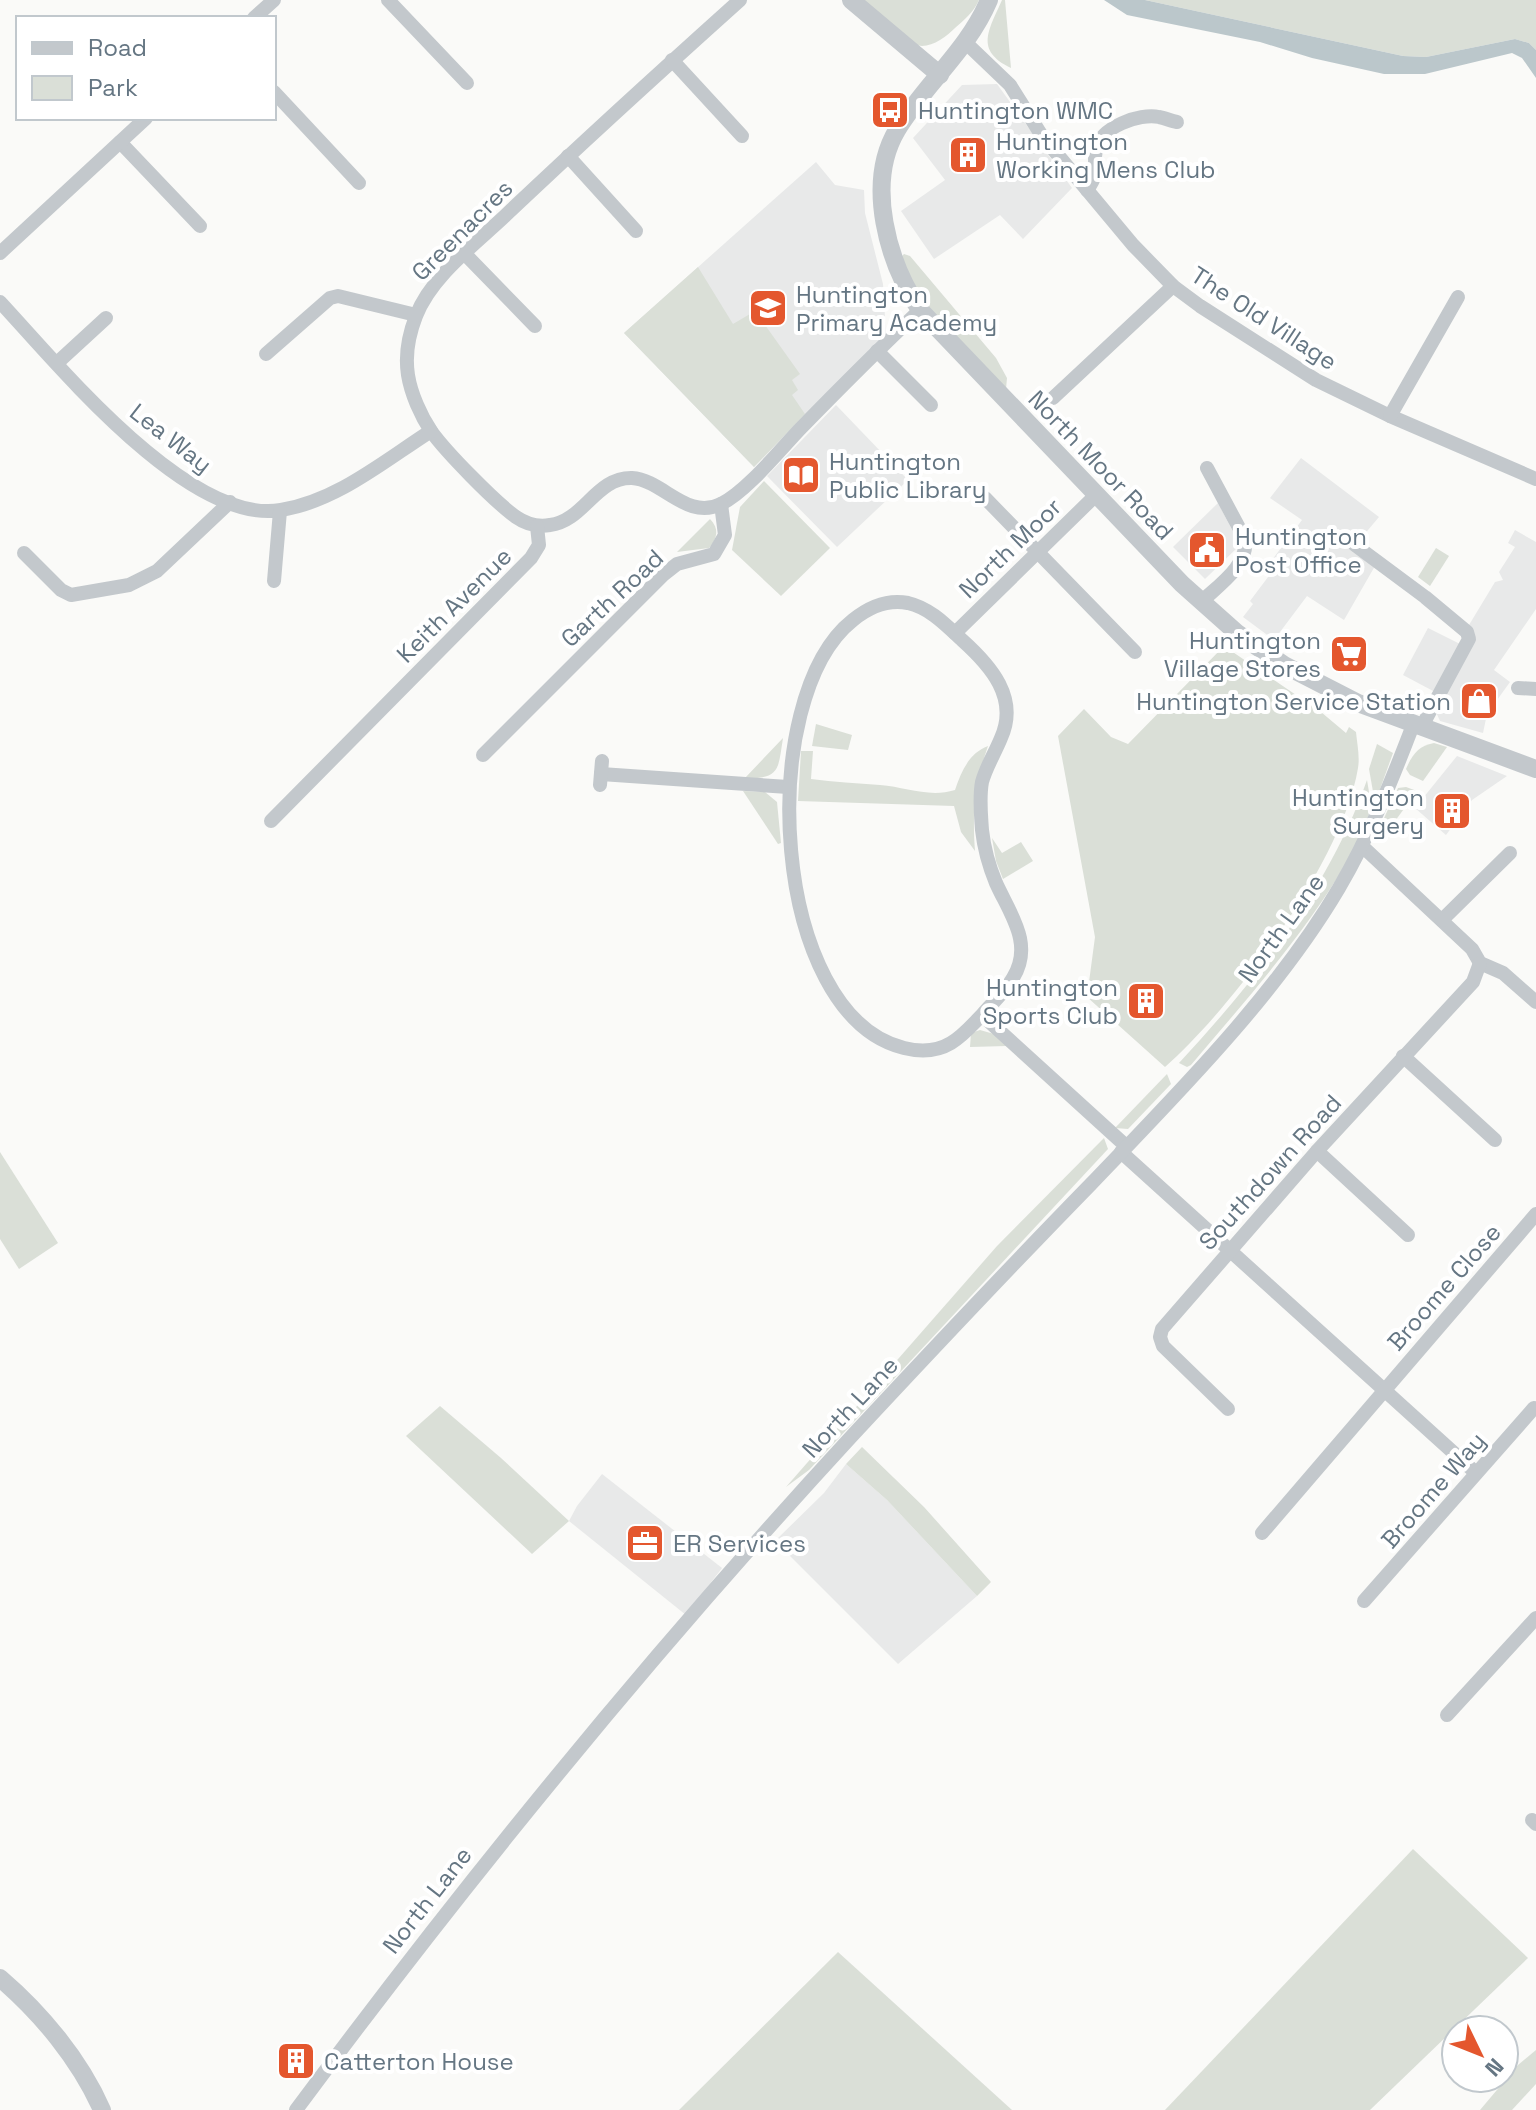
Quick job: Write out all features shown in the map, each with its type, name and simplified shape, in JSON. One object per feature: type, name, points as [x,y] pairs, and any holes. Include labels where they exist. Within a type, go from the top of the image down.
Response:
[{"type":"street","points":[[256,16],[274,0]]},
{"type":"street","points":[[388,0],[467,83]]},
{"type":"street","name":"Greenacres","points":[[537,526],[515,516],[450,454],[431,431],[408,376],[407,355],[416,315],[426,296],[465,254],[740,0]]},
{"type":"street","points":[[851,0],[940,75]]},
{"type":"street","name":"North Moor Road","points":[[989,0],[965,42],[895,132],[883,175],[888,246],[899,277],[920,310],[1201,602],[1237,633],[1284,665],[1358,703],[1536,769]]},
{"type":"street","name":"The Old Village","points":[[965,42],[1010,85],[1042,136],[1133,245],[1173,286],[1223,323],[1292,366],[1390,416],[1536,479]]},
{"type":"street","points":[[672,60],[742,136]]},
{"type":"street","points":[[276,94],[359,183]]},
{"type":"street","points":[[1087,190],[1096,178],[1095,152],[1099,142],[1113,129],[1135,118],[1157,116],[1177,122]]},
{"type":"street","points":[[0,253],[144,120]]},
{"type":"street","points":[[120,142],[200,226]]},
{"type":"street","points":[[568,156],[636,231]]},
{"type":"street","points":[[465,254],[535,326]]},
{"type":"street","points":[[1053,398],[1173,286]]},
{"type":"street","points":[[266,354],[330,298],[338,296],[416,315]]},
{"type":"street","points":[[1390,416],[1458,297]]},
{"type":"street","name":"Lea Way","points":[[0,302],[110,418],[157,460],[181,479],[230,502],[280,511],[339,489],[431,431]]},
{"type":"street","points":[[537,526],[566,521],[603,488],[614,481],[630,478],[645,480],[675,500],[693,506],[710,508],[721,504],[758,473],[920,310]]},
{"type":"street","points":[[57,363],[106,318]]},
{"type":"street","points":[[877,351],[931,405]]},
{"type":"street","points":[[1201,602],[1241,562],[1247,549],[1245,539],[1207,468]]},
{"type":"street","name":"North Moor","points":[[955,633],[1096,495]]},
{"type":"street","points":[[985,498],[1135,652]]},
{"type":"street","points":[[24,553],[61,590],[71,595],[129,585],[157,571],[230,502]]},
{"type":"street","name":"Garth Road","points":[[483,755],[663,575],[677,564],[707,558],[720,548],[725,535],[721,504]]},
{"type":"street","points":[[274,581],[280,511]]},
{"type":"street","name":"Keith Avenue","points":[[271,821],[531,558],[539,545],[537,526]]},
{"type":"street","name":"North Lane","points":[[296,2110],[401,1968],[502,1841],[696,1611],[855,1433],[1124,1149],[1244,1017],[1321,917],[1362,846],[1417,726],[1469,639],[1467,632],[1425,597],[1355,545]]},
{"type":"street","name":"North Moor","points":[[895,602],[921,608],[955,633],[1000,682],[1008,710],[1002,737],[982,781],[982,834],[988,861],[1014,918],[1022,950],[1013,977],[982,1015],[949,1045],[923,1050],[895,1045],[877,1038],[847,1012],[824,973],[806,926],[790,841],[788,787],[792,746],[808,686],[832,638],[870,609],[895,602]]},
{"type":"street","points":[[1518,688],[1536,689]]},
{"type":"street","points":[[601,774],[788,787]]},
{"type":"street","points":[[1362,846],[1472,949],[1480,963],[1503,973],[1536,1002]]},
{"type":"street","points":[[1442,920],[1510,853]]},
{"type":"street","name":"Southdown Road","points":[[1228,1409],[1163,1346],[1160,1337],[1162,1329],[1317,1151],[1473,982],[1479,973],[1480,963]]},
{"type":"street","points":[[982,1015],[1230,1250],[1476,1473]]},
{"type":"street","points":[[1403,1056],[1495,1140]]},
{"type":"street","points":[[1317,1151],[1408,1235]]},
{"type":"street","name":"Broome Close","points":[[1262,1533],[1536,1214]]},
{"type":"street","name":"Broome Way","points":[[1364,1601],[1533,1406]]},
{"type":"street","points":[[1447,1715],[1536,1618]]},
{"type":"street","points":[[0,1978],[21,1996],[74,2061],[102,2110]]},
{"type":"shaded area","points":[[1104,0],[1145,0],[1403,56],[1426,57],[1515,39],[1529,43],[1536,50],[1536,78],[1522,58],[1512,53],[1425,74],[1384,74],[1312,58],[1260,42],[1127,15]]},
{"type":"shaded area","points":[[997,84],[1072,188],[1023,239],[1000,215],[934,259],[901,211],[945,180],[913,138],[962,85]]},
{"type":"shaded area","name":"Huntington Primary Academy","points":[[816,162],[835,185],[864,190],[865,213],[883,284],[886,334],[754,467],[624,333]]},
{"type":"shaded area","points":[[836,405],[908,480],[837,547],[767,476]]},
{"type":"shaded area","points":[[1301,458],[1379,517],[1352,549],[1375,566],[1344,620],[1307,596],[1274,640],[1243,617],[1253,604],[1250,601],[1277,565],[1272,560],[1302,520],[1270,498]]},
{"type":"shaded area","points":[[1218,503],[1240,545],[1205,579],[1173,547]]},
{"type":"shaded area","points":[[1515,530],[1536,542],[1536,609],[1494,670],[1510,682],[1487,714],[1483,733],[1440,721],[1435,710],[1473,640],[1469,625],[1495,582],[1503,580],[1499,572],[1515,547],[1508,543]]},
{"type":"shaded area","points":[[1428,628],[1460,644],[1435,692],[1403,675]]},
{"type":"shaded area","points":[[1457,756],[1507,776],[1472,800],[1446,835],[1415,808]]},
{"type":"shaded area","points":[[846,1464],[887,1500],[977,1596],[898,1664],[775,1541],[824,1493]]},
{"type":"shaded area","points":[[602,1474],[722,1568],[686,1615],[569,1521]]},
{"type":"green space","points":[[863,0],[979,0],[968,16],[948,34],[922,46],[900,34]]},
{"type":"green space","points":[[1002,0],[1005,0],[1011,68],[999,61],[988,46],[989,30]]},
{"type":"green space","points":[[1145,0],[1536,0],[1536,50],[1529,43],[1515,39],[1426,57],[1403,56]]},
{"type":"green space","points":[[904,254],[910,256],[996,358],[1007,378],[1006,389],[930,311],[908,275]]},
{"type":"green space","points":[[698,267],[733,324],[755,311],[800,374],[792,380],[798,390],[792,395],[805,414],[754,467],[624,333]]},
{"type":"green space","points":[[764,481],[830,548],[781,596],[732,550],[740,507]]},
{"type":"green space","points":[[710,519],[716,533],[709,548],[677,552]]},
{"type":"green space","points":[[1436,548],[1449,556],[1430,586],[1418,577]]},
{"type":"green space","points":[[1224,646],[1321,712],[1346,733],[1349,727],[1356,732],[1358,768],[1348,805],[1331,845],[1282,929],[1223,1007],[1165,1067],[1087,997],[1095,937],[1058,736],[1084,709],[1111,737],[1128,744]]},
{"type":"green space","points":[[816,724],[852,735],[848,750],[812,746]]},
{"type":"green space","points":[[783,738],[775,770],[765,777],[745,778]]},
{"type":"green space","points":[[1434,743],[1447,747],[1423,781],[1410,775],[1406,769],[1413,755]]},
{"type":"green space","points":[[1377,744],[1393,753],[1375,803],[1369,769]]},
{"type":"green space","points":[[988,746],[976,798],[975,851],[961,832],[954,806],[798,801],[801,751],[813,751],[811,779],[936,793],[955,790],[971,758]]},
{"type":"green space","points":[[1367,780],[1370,798],[1366,806],[1371,809],[1351,854],[1331,887],[1274,966],[1191,1065],[1187,1067],[1179,1063],[1236,999],[1288,931],[1332,858]]},
{"type":"green space","points":[[1398,788],[1417,791],[1379,843],[1378,831]]},
{"type":"green space","points":[[743,791],[765,792],[777,802],[781,843],[778,844]]},
{"type":"green space","points":[[992,838],[1002,853],[1021,842],[1033,861],[1003,879]]},
{"type":"green space","points":[[980,1030],[994,1034],[1007,1046],[970,1047],[971,1033]]},
{"type":"green space","points":[[1167,1074],[1171,1084],[1128,1129],[1115,1128]]},
{"type":"green space","points":[[1104,1138],[1108,1149],[809,1470],[786,1487],[997,1246]]},
{"type":"green space","points":[[0,1152],[58,1243],[19,1269],[0,1239]]},
{"type":"green space","points":[[440,1406],[569,1521],[532,1554],[406,1436]]},
{"type":"green space","points":[[862,1447],[924,1507],[991,1582],[977,1596],[887,1500],[846,1464]]},
{"type":"green space","points":[[1413,1849],[1528,1958],[1470,2014],[1440,2014],[1440,2043],[1370,2110],[1165,2110]]},
{"type":"green space","points":[[838,1952],[1012,2110],[679,2110]]},
{"type":"green space","points":[[1536,2050],[1536,2084],[1512,2110],[1480,2110],[1494,2094],[1520,2094],[1520,2063]]},
{"type":"place","name":"Huntington WMC","points":[[890,110]]},
{"type":"place","name":"Huntington Working Mens Club","points":[[968,155]]},
{"type":"place","name":"Huntington Primary Academy","points":[[768,308]]},
{"type":"place","name":"Huntington Public Library","points":[[801,475]]},
{"type":"place","name":"Huntington Post Office","points":[[1207,550]]},
{"type":"place","name":"Huntington Village Stores","points":[[1349,654]]},
{"type":"place","name":"Huntington Service Station","points":[[1479,701]]},
{"type":"place","name":"Huntington Surgery","points":[[1452,811]]},
{"type":"place","name":"Huntington Sports Club","points":[[1146,1001]]},
{"type":"place","name":"ER Services","points":[[645,1543]]},
{"type":"place","name":"Catterton House","points":[[296,2061]]}]
